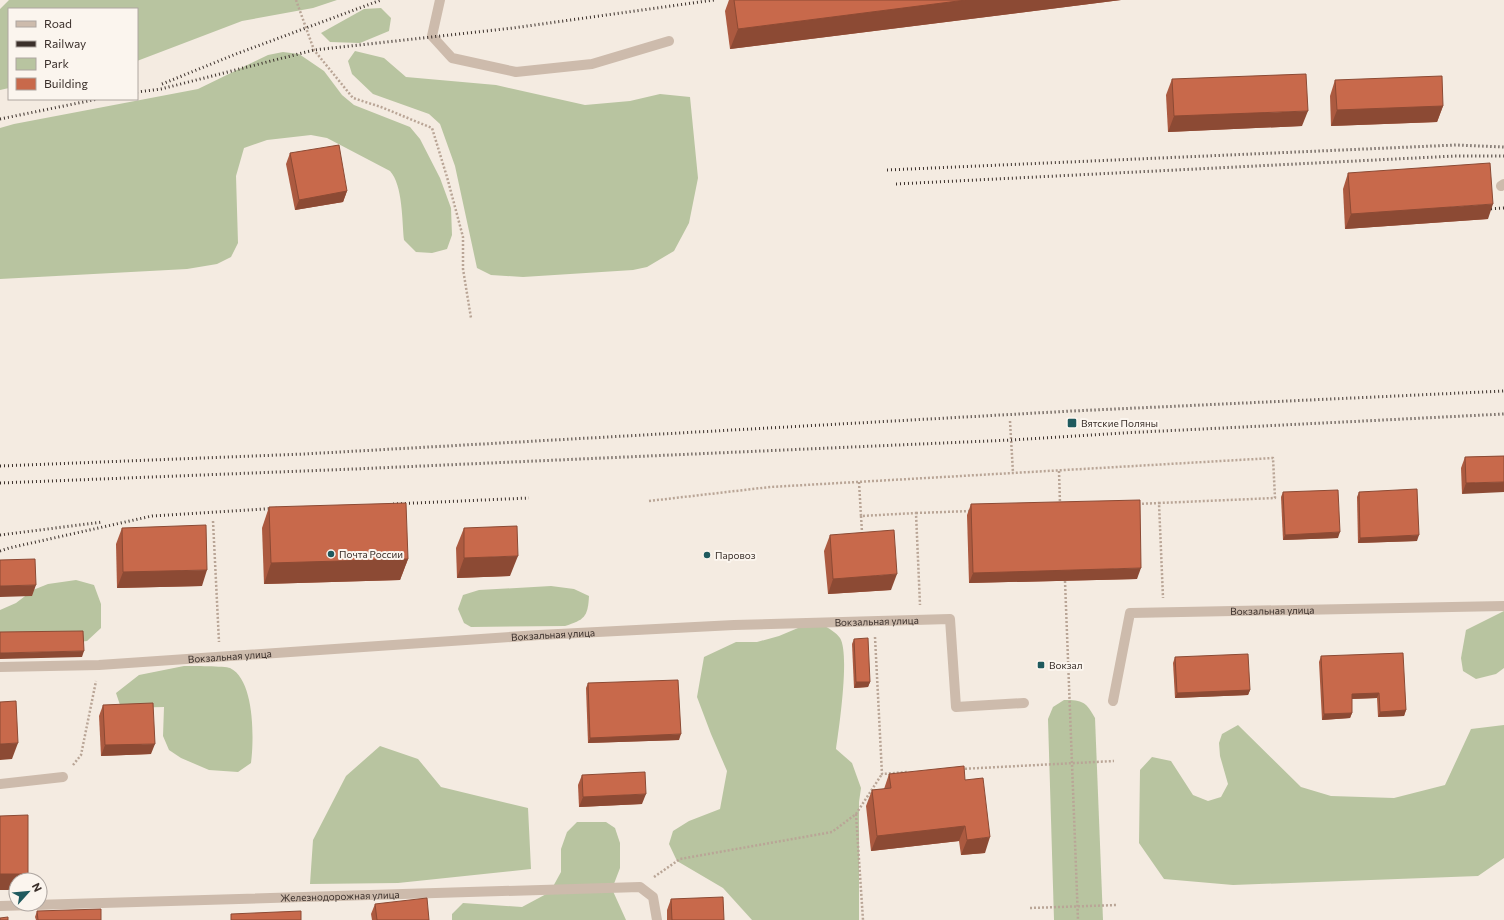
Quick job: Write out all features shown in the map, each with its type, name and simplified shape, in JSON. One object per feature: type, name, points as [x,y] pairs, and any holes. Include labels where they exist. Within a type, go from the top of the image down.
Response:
[{"type":"street","points":[[440,0],[432,36],[452,58],[516,72],[592,64],[669,42]]},
{"type":"street","name":"Вокзальная улица","points":[[1113,701],[1130,613],[1504,606]]},
{"type":"street","name":"Вокзальная улица","points":[[0,667],[99,665],[539,635],[727,626],[950,618],[956,707],[1024,703]]},
{"type":"street","points":[[0,784],[62,777]]},
{"type":"street","points":[[640,887],[653,897],[657,920]]},
{"type":"street","name":"Железнодорожная улица","points":[[0,906],[640,887]]},
{"type":"path","points":[[296,0],[314,50],[353,98],[381,107],[432,128],[464,237],[463,269],[471,318]]},
{"type":"path","points":[[1010,421],[1013,473]]},
{"type":"path","points":[[649,501],[770,487],[1273,458],[1275,498],[1136,504]]},
{"type":"path","points":[[1059,470],[1059,507],[1065,507]]},
{"type":"path","points":[[859,482],[862,532]]},
{"type":"path","points":[[1159,503],[1164,612]]},
{"type":"path","points":[[861,516],[979,511]]},
{"type":"path","points":[[916,514],[920,620]]},
{"type":"path","points":[[213,520],[220,657]]},
{"type":"path","points":[[1065,581],[1078,920]]},
{"type":"path","points":[[640,887],[680,859],[832,832],[856,814],[882,774],[874,621]]},
{"type":"path","points":[[62,777],[81,755],[99,665]]},
{"type":"path","points":[[958,770],[1114,761]]},
{"type":"path","points":[[882,774],[912,772]]},
{"type":"path","points":[[856,814],[863,920]]},
{"type":"path","points":[[1030,908],[1117,905]]},
{"type":"green space","points":[[9,0],[337,0],[313,8],[242,21],[138,61],[138,8],[8,8],[8,88],[0,90],[0,9]]},
{"type":"green space","points":[[381,8],[391,18],[389,31],[360,43],[330,42],[321,33],[364,9]]},
{"type":"green space","points":[[355,51],[384,58],[406,77],[496,85],[585,105],[630,101],[660,94],[690,97],[698,178],[689,223],[674,251],[647,267],[633,270],[523,277],[491,275],[477,268],[455,166],[440,124],[429,114],[373,94],[352,74],[348,61]]},
{"type":"green space","points":[[283,52],[299,54],[324,71],[342,95],[354,105],[410,127],[420,139],[440,178],[451,208],[452,235],[447,249],[432,253],[416,252],[404,240],[400,194],[394,177],[390,171],[327,138],[311,135],[267,140],[244,148],[236,176],[238,243],[231,257],[217,264],[187,269],[0,279],[0,128],[14,124],[198,89],[268,55]]},
{"type":"green space","points":[[76,580],[94,585],[101,604],[101,628],[87,641],[40,647],[0,649],[0,610],[16,603],[33,590],[48,584]]},
{"type":"green space","points":[[551,586],[574,589],[589,596],[588,609],[584,617],[577,622],[565,626],[471,627],[464,623],[458,609],[463,595],[479,590]]},
{"type":"green space","points":[[1504,611],[1504,668],[1496,674],[1476,679],[1463,671],[1461,658],[1466,630]]},
{"type":"green space","points":[[823,625],[839,636],[843,647],[843,692],[836,749],[852,763],[861,788],[859,802],[859,920],[752,920],[723,888],[677,861],[669,844],[673,831],[689,821],[720,809],[727,771],[697,697],[704,657],[736,642],[757,642],[779,636],[798,628]]},
{"type":"green space","points":[[184,666],[227,667],[238,675],[244,685],[251,711],[252,753],[251,763],[238,772],[209,770],[181,758],[169,750],[163,736],[164,707],[121,708],[116,693],[139,675]]},
{"type":"green space","points":[[1064,700],[1080,701],[1089,708],[1095,718],[1103,920],[1054,920],[1048,719],[1053,707]]},
{"type":"green space","points":[[1238,725],[1301,787],[1331,796],[1394,798],[1445,785],[1471,729],[1504,725],[1504,858],[1478,876],[1233,885],[1164,879],[1139,843],[1140,770],[1152,757],[1171,761],[1193,795],[1208,801],[1221,797],[1228,784],[1220,756],[1219,743],[1222,734]]},
{"type":"green space","points":[[380,746],[418,759],[441,787],[528,808],[531,869],[398,883],[310,884],[313,840],[346,776]]},
{"type":"green space","points":[[577,822],[606,822],[615,828],[620,843],[620,868],[612,889],[626,920],[452,920],[452,914],[463,903],[522,907],[550,892],[561,872],[561,849],[567,832]]},
{"type":"building","points":[[734,0],[966,0],[738,29]]},
{"type":"building","points":[[1306,74],[1308,111],[1174,116],[1172,79]]},
{"type":"building","points":[[1442,76],[1443,106],[1337,110],[1335,80]]},
{"type":"building","points":[[339,145],[347,191],[299,200],[290,153]]},
{"type":"building","points":[[1490,163],[1493,204],[1351,214],[1348,173]]},
{"type":"building","points":[[1504,456],[1504,482],[1466,483],[1465,457]]},
{"type":"building","points":[[1417,489],[1419,535],[1360,538],[1359,492]]},
{"type":"building","points":[[1338,490],[1340,532],[1285,535],[1283,492]]},
{"type":"building","points":[[1140,500],[1141,568],[973,573],[971,504]]},
{"type":"building","points":[[406,503],[408,559],[271,563],[269,507]]},
{"type":"building","points":[[206,525],[207,570],[123,572],[122,528]]},
{"type":"building","points":[[517,526],[518,556],[464,558],[464,528]]},
{"type":"building","points":[[894,530],[897,574],[833,579],[830,535]]},
{"type":"building","points":[[35,559],[36,585],[0,586],[0,560]]},
{"type":"building","points":[[83,631],[84,651],[0,653],[0,632]]},
{"type":"building","points":[[868,638],[870,682],[856,682],[854,639]]},
{"type":"building","points":[[1403,653],[1406,710],[1380,712],[1379,693],[1352,694],[1352,713],[1324,714],[1321,656]]},
{"type":"building","points":[[1248,654],[1250,690],[1177,693],[1175,657]]},
{"type":"building","points":[[678,680],[681,734],[590,738],[588,683]]},
{"type":"building","points":[[16,701],[18,743],[0,744],[0,702]]},
{"type":"building","points":[[153,703],[155,744],[105,745],[103,705]]},
{"type":"building","points":[[964,766],[965,780],[983,778],[990,837],[967,840],[965,826],[877,836],[872,790],[891,788],[889,774]]},
{"type":"building","points":[[645,772],[646,794],[583,797],[582,775]]},
{"type":"building","points":[[28,815],[28,872],[8,872],[8,874],[0,874],[0,816]]},
{"type":"building","points":[[723,897],[724,920],[672,920],[671,899]]},
{"type":"building","points":[[427,898],[429,920],[377,920],[375,904]]},
{"type":"building","points":[[101,909],[101,920],[38,920],[37,912],[48,912],[48,911]]},
{"type":"building","points":[[301,911],[301,920],[231,920],[231,914]]},
{"type":"building","points":[[8,917],[8,920],[0,920],[0,918]]},
{"type":"railway","points":[[162,84],[236,54],[381,0]]},
{"type":"railway","points":[[138,92],[161,89],[314,50],[513,28],[714,0]]},
{"type":"railway","points":[[0,119],[93,100]]},
{"type":"railway","points":[[887,170],[1456,145],[1504,147]]},
{"type":"railway","points":[[896,184],[1455,156],[1504,156]]},
{"type":"railway","points":[[1487,209],[1504,208]]},
{"type":"railway","points":[[0,466],[304,454],[1072,411],[1504,391]]},
{"type":"railway","points":[[0,483],[1011,440],[1504,414]]},
{"type":"railway","points":[[393,504],[529,498]]},
{"type":"railway","points":[[0,551],[152,516],[279,508]]},
{"type":"railway","points":[[0,535],[103,522]]},
{"type":"place","name":"Вятские Поляны","points":[[1072,423]]},
{"type":"place","name":"Почта России","points":[[331,554]]},
{"type":"place","name":"Паровоз","points":[[707,555]]},
{"type":"place","name":"Вокзал","points":[[1041,665]]}]
